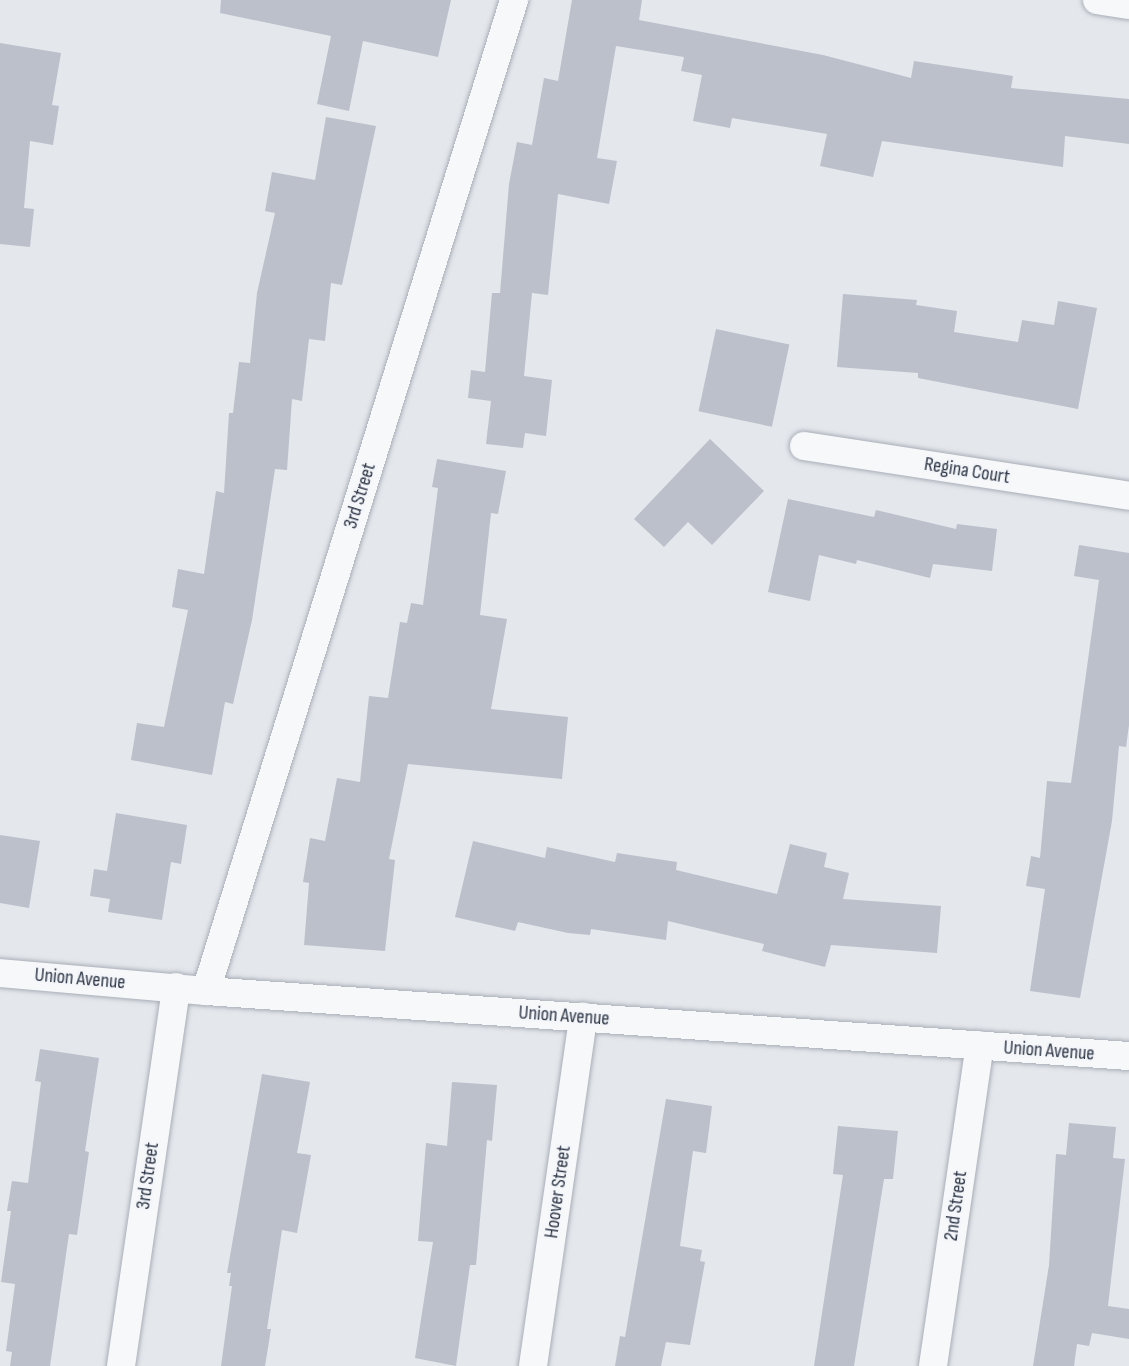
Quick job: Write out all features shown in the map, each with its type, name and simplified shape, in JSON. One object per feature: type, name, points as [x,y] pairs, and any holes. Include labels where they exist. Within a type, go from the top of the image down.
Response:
[{"type":"street","name":"3rd Street","points":[[206,992],[514,0]]},
{"type":"street","points":[[1097,0],[1129,5]]},
{"type":"street","name":"Regina Court","points":[[804,446],[1129,496]]},
{"type":"street","name":"Union Avenue","points":[[0,973],[176,987],[206,992],[1129,1056]]},
{"type":"street","name":"3rd Street","points":[[121,1366],[176,987]]},
{"type":"street","name":"Hoover Street","points":[[532,1366],[583,1017]]},
{"type":"street","name":"2nd Street","points":[[933,1366],[980,1046]]},
{"type":"building","points":[[221,0],[451,0],[438,57],[363,41],[349,111],[317,104],[331,36],[220,13]]},
{"type":"building","points":[[572,0],[642,0],[639,20],[823,55],[911,78],[914,61],[1013,76],[1011,88],[1129,99],[1129,144],[1065,136],[1063,167],[882,141],[873,177],[820,166],[827,134],[732,118],[730,128],[693,121],[702,75],[681,71],[684,57],[616,46],[597,158],[617,161],[609,204],[558,194],[548,295],[532,293],[524,376],[552,380],[546,436],[525,433],[523,448],[486,444],[491,401],[468,398],[471,370],[485,372],[492,293],[500,293],[509,184],[517,142],[532,145],[544,78],[558,81]]},
{"type":"building","points":[[0,43],[61,53],[52,105],[59,106],[53,145],[30,141],[24,208],[34,209],[30,247],[0,244]]},
{"type":"building","points":[[326,117],[376,126],[342,285],[331,283],[325,341],[309,339],[302,401],[292,399],[287,470],[275,469],[252,620],[233,704],[225,702],[212,775],[131,760],[137,723],[164,727],[188,610],[172,607],[178,569],[204,574],[216,491],[224,493],[229,413],[233,413],[239,362],[250,363],[257,293],[275,213],[265,211],[272,172],[315,180]]},
{"type":"building","points":[[843,294],[917,300],[916,305],[957,311],[954,332],[1018,342],[1022,320],[1054,325],[1058,301],[1097,308],[1078,409],[918,378],[918,373],[837,367]]},
{"type":"building","points":[[716,329],[789,345],[772,427],[699,411]]},
{"type":"building","points":[[710,439],[764,491],[712,545],[688,522],[664,547],[634,519]]},
{"type":"building","points":[[437,459],[506,471],[498,514],[491,513],[480,615],[507,619],[491,709],[568,717],[562,779],[408,764],[389,859],[395,860],[385,951],[304,945],[309,883],[303,882],[310,838],[325,841],[337,778],[360,782],[369,696],[388,698],[400,622],[407,623],[411,603],[423,605],[438,488],[432,487]]},
{"type":"building","points":[[788,499],[874,517],[876,510],[956,529],[957,524],[997,529],[992,571],[933,564],[930,578],[857,560],[856,564],[819,555],[810,601],[768,592]]},
{"type":"building","points":[[1079,545],[1129,553],[1129,725],[1126,747],[1119,746],[1112,821],[1080,998],[1030,991],[1045,889],[1026,886],[1031,856],[1040,858],[1047,781],[1071,783],[1099,580],[1074,576]]},
{"type":"building","points":[[116,813],[187,825],[181,864],[171,862],[162,920],[108,912],[110,899],[90,896],[94,869],[107,871]]},
{"type":"building","points":[[0,835],[40,841],[29,908],[0,903]]},
{"type":"building","points":[[473,841],[545,858],[547,847],[615,862],[617,853],[677,862],[676,870],[777,894],[790,844],[827,853],[824,867],[849,873],[843,899],[941,906],[937,953],[831,945],[825,967],[762,951],[764,944],[668,921],[666,940],[591,929],[590,935],[568,933],[518,922],[515,931],[455,917]]},
{"type":"building","points":[[40,1049],[99,1058],[85,1151],[89,1152],[77,1235],[69,1234],[50,1366],[10,1366],[12,1352],[6,1351],[15,1284],[1,1282],[11,1211],[7,1211],[12,1181],[28,1183],[41,1082],[35,1081]]},
{"type":"building","points":[[262,1074],[310,1082],[297,1153],[311,1155],[297,1233],[282,1230],[267,1329],[271,1329],[265,1366],[221,1366],[232,1286],[229,1286],[231,1273],[227,1273]]},
{"type":"building","points":[[452,1082],[497,1085],[492,1141],[487,1140],[476,1265],[470,1265],[456,1366],[415,1358],[433,1242],[418,1241],[426,1143],[447,1146]]},
{"type":"building","points":[[666,1099],[712,1106],[706,1153],[693,1151],[680,1246],[702,1250],[700,1261],[705,1262],[690,1345],[666,1342],[661,1366],[615,1366],[620,1336],[625,1337]]},
{"type":"building","points":[[1069,1123],[1116,1127],[1113,1158],[1125,1159],[1108,1306],[1129,1309],[1129,1339],[1092,1333],[1089,1346],[1077,1344],[1074,1366],[1033,1366],[1049,1265],[1056,1154],[1066,1155]]},
{"type":"building","points":[[838,1126],[898,1131],[893,1179],[884,1179],[854,1366],[814,1366],[843,1175],[833,1174]]}]
